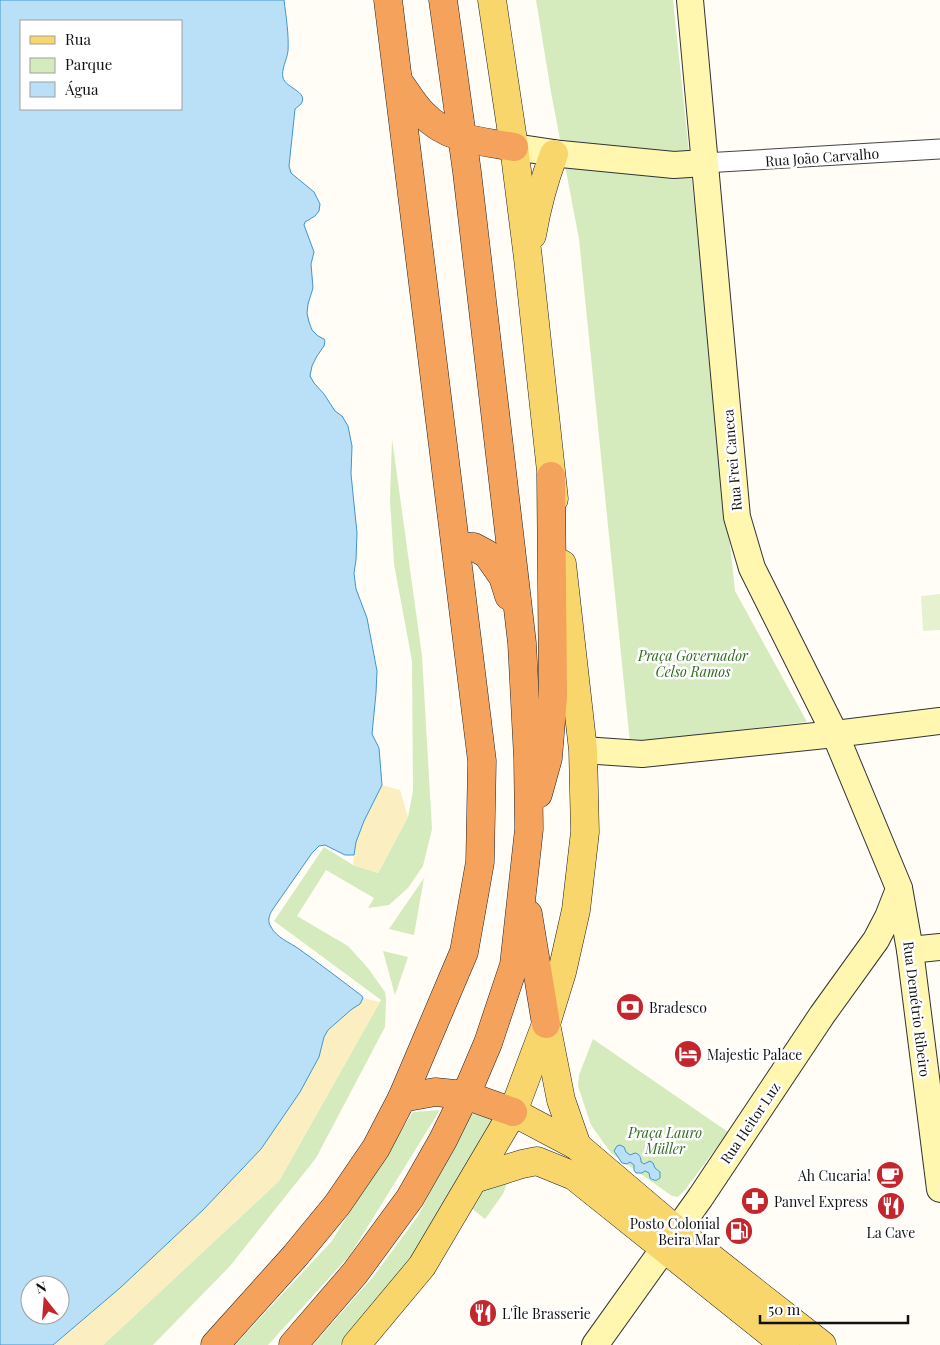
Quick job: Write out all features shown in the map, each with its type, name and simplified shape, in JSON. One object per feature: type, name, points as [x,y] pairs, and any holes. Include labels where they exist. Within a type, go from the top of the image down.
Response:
[{"type":"highway","points":[[215,1345],[295,1256],[337,1205],[376,1148],[402,1098],[464,952],[480,862],[482,761],[388,0]]},
{"type":"highway","points":[[293,1345],[355,1273],[410,1198],[443,1140],[488,1043],[514,965],[523,886],[529,829],[528,759],[522,643],[462,138],[443,0]]},
{"type":"highway","points":[[397,79],[421,113],[433,124],[462,138],[514,147]]},
{"type":"highway","points":[[529,829],[548,758],[553,696],[551,476]]},
{"type":"highway","points":[[456,546],[474,547],[486,554],[503,577],[522,643]]},
{"type":"highway","points":[[523,886],[546,1024]]},
{"type":"highway","points":[[402,1098],[435,1092],[465,1095],[514,1112]]},
{"type":"main road","points":[[356,1345],[422,1266],[514,1112],[546,1024],[562,972],[576,910],[585,832],[583,750],[528,258],[492,0]]},
{"type":"main road","name":"Rua Frei Caneca","points":[[690,0],[737,517],[752,568],[835,734],[900,888]]},
{"type":"main road","points":[[514,147],[554,154],[674,165],[704,163]]},
{"type":"main road","points":[[528,258],[539,198],[554,154]]},
{"type":"main road","points":[[583,750],[642,754],[835,734],[940,720]]},
{"type":"main road","name":"Rua Demétrio Ribeiro","points":[[900,888],[910,950],[940,1189]]},
{"type":"main road","name":"Rua Heitor Luz","points":[[595,1345],[671,1240],[822,1015],[876,940],[900,888]]},
{"type":"main road","points":[[910,950],[940,947]]},
{"type":"main road","points":[[546,1024],[561,1100],[577,1146]]},
{"type":"main road","points":[[514,1112],[577,1146],[671,1240],[785,1345]]},
{"type":"main road","points":[[474,1179],[537,1161],[574,1176],[671,1240],[822,1345]]},
{"type":"street","name":"Rua João Carvalho","points":[[704,163],[940,149]]},
{"type":"green space","name":"Praça Governador Celso Ramos","points":[[536,0],[673,0],[735,591],[807,722],[630,743],[579,239],[551,92]]},
{"type":"green space","points":[[392,439],[422,656],[432,829],[423,866],[408,888],[389,905],[368,908],[374,898],[326,870],[297,916],[348,946],[368,968],[385,992],[385,1027],[316,1158],[230,1266],[153,1345],[103,1345],[279,1181],[381,1000],[274,921],[324,847],[353,865],[378,873],[408,817],[413,791],[412,661],[394,564],[390,500]]},
{"type":"green space","points":[[940,594],[940,630],[923,631],[921,596]]},
{"type":"green space","points":[[424,878],[414,935],[389,929]]},
{"type":"green space","points":[[383,951],[408,957],[395,995]]},
{"type":"green space","name":"Praça Lauro Müller","points":[[593,1039],[728,1132],[678,1197],[672,1196],[611,1153],[591,1125],[578,1086],[579,1075]]},
{"type":"green space","points":[[440,1110],[350,1255],[268,1345],[235,1345],[331,1242],[413,1112]]},
{"type":"green space","points":[[471,1113],[493,1119],[415,1256],[340,1345],[313,1345],[373,1277],[418,1216]]},
{"type":"green space","points":[[509,1178],[503,1194],[485,1219],[466,1204],[480,1191]]},
{"type":"sand","points":[[382,785],[400,790],[408,817],[378,873],[353,865],[356,842]]},
{"type":"sand","points":[[363,998],[380,1002],[279,1181],[103,1345],[53,1345],[120,1288],[261,1149],[300,1092],[319,1057],[324,1037],[328,1030],[360,1004]]},
{"type":"water","points":[[0,0],[284,0],[288,45],[283,78],[288,85],[300,93],[303,100],[295,109],[289,166],[291,173],[314,192],[320,204],[319,211],[305,222],[304,225],[314,252],[311,264],[313,288],[307,313],[312,330],[325,341],[312,366],[310,376],[348,426],[352,446],[351,474],[357,533],[354,573],[356,589],[367,618],[377,671],[372,734],[379,748],[382,785],[364,821],[356,842],[354,855],[345,855],[325,845],[319,846],[312,853],[273,909],[269,920],[270,925],[280,937],[315,960],[363,998],[360,1004],[328,1030],[324,1037],[319,1057],[300,1092],[261,1149],[203,1210],[120,1288],[53,1345],[0,1345]]},
{"type":"water","points":[[620,1145],[630,1155],[638,1154],[641,1162],[644,1164],[650,1161],[653,1163],[660,1172],[660,1178],[653,1180],[650,1178],[649,1173],[645,1171],[636,1173],[634,1165],[630,1162],[627,1164],[622,1163],[614,1151]]},
{"type":"place","name":"Bradesco","points":[[630,1007]]},
{"type":"place","name":"Majestic Palace","points":[[688,1054]]},
{"type":"place","name":"Ah Cucaria!","points":[[890,1175]]},
{"type":"place","name":"Panvel Express","points":[[755,1201]]},
{"type":"place","name":"La Cave","points":[[891,1206]]},
{"type":"place","name":"Posto Colonial Beira Mar","points":[[739,1231]]},
{"type":"place","name":"L'Île Brasserie","points":[[483,1313]]}]
